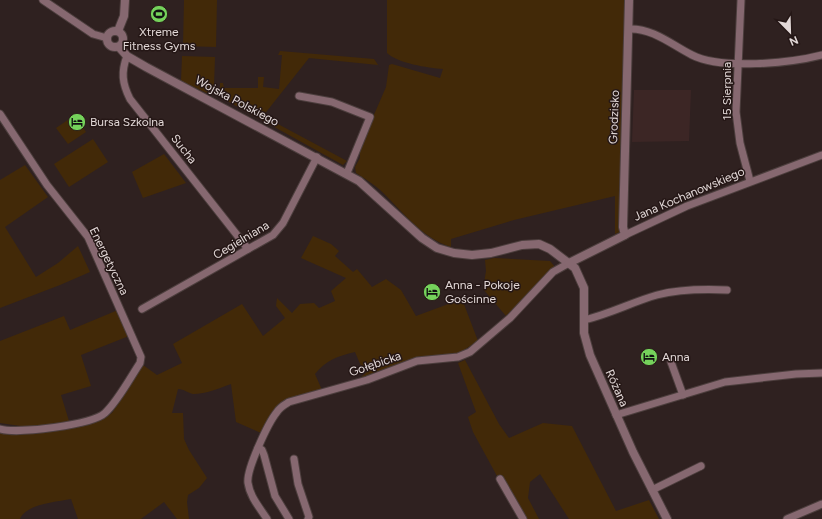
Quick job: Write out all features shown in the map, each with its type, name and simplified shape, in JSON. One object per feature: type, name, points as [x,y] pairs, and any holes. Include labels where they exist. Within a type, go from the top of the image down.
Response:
[{"type":"street","points":[[43,0],[93,34],[107,38],[111,46],[119,47],[124,40],[121,33],[118,31]]},
{"type":"street","points":[[118,31],[124,16],[125,0]]},
{"type":"street","name":"Grodzisko","points":[[625,235],[623,227],[630,0]]},
{"type":"street","name":"15 Sierpnia","points":[[741,0],[736,112],[740,144],[750,181]]},
{"type":"street","points":[[629,29],[640,30],[662,38],[693,56],[702,59],[738,63],[785,62],[822,55]]},
{"type":"street","points":[[107,38],[111,32],[118,31]]},
{"type":"street","name":"Wojska Polskiego","points":[[119,47],[126,56],[347,173],[368,187],[422,238],[437,248],[460,254],[478,255],[534,244],[550,249],[569,263]]},
{"type":"street","name":"Sucha","points":[[126,56],[122,70],[124,86],[130,99],[248,249]]},
{"type":"street","points":[[298,96],[332,102],[370,117],[347,173]]},
{"type":"street","name":"Energetyczna","points":[[0,114],[39,175],[88,237],[141,357],[140,363],[110,408],[94,420],[30,431],[0,428]]},
{"type":"street","name":"Jana Kochanowskiego","points":[[569,263],[687,206],[822,154]]},
{"type":"street","name":"Cegielniana","points":[[142,309],[248,249],[278,230],[317,157]]},
{"type":"street","name":"Różana","points":[[569,263],[579,273],[584,288],[584,320],[586,340],[590,355],[616,415],[667,519]]},
{"type":"street","name":"Gołębicka","points":[[267,519],[250,493],[247,481],[250,467],[276,412],[289,402],[367,380],[417,361],[458,357],[470,352],[510,318],[553,272],[569,263]]},
{"type":"street","points":[[584,320],[604,316],[658,295],[692,289],[727,290]]},
{"type":"street","points":[[671,362],[683,395]]},
{"type":"street","points":[[616,415],[733,381],[796,374],[822,373]]},
{"type":"street","points":[[258,448],[262,450],[264,455],[275,496],[289,519]]},
{"type":"street","points":[[294,459],[298,484],[309,517],[308,519]]},
{"type":"street","points":[[652,490],[701,466]]},
{"type":"street","points":[[500,479],[523,519]]},
{"type":"street","points":[[787,519],[822,504]]},
{"type":"shaded area","points":[[184,0],[217,0],[216,47],[183,46]]},
{"type":"shaded area","points":[[387,0],[626,0],[620,232],[615,234],[615,196],[514,220],[451,239],[451,247],[440,243],[421,230],[379,189],[356,173],[355,167],[360,158],[360,147],[386,87],[389,65],[392,64],[440,78],[443,69],[421,66],[398,60],[387,53]]},
{"type":"shaded area","points":[[280,51],[374,59],[381,69],[378,65],[309,58],[263,116],[347,161],[343,165],[220,97],[220,83],[223,83],[224,88],[258,88],[258,77],[264,77],[263,87],[279,89],[282,55],[278,55]]},
{"type":"shaded area","points":[[182,56],[215,57],[214,86],[211,95],[181,81]]},
{"type":"shaded area","points":[[634,90],[691,90],[689,141],[632,142]]},
{"type":"shaded area","points":[[75,115],[86,132],[68,144],[56,128]]},
{"type":"shaded area","points":[[93,139],[108,162],[69,187],[54,164]]},
{"type":"shaded area","points":[[164,154],[186,183],[143,198],[132,172]]},
{"type":"shaded area","points":[[25,165],[48,197],[5,227],[36,277],[58,263],[78,246],[90,272],[0,308],[0,180]]},
{"type":"shaded area","points":[[313,236],[331,244],[339,251],[335,256],[353,272],[357,269],[372,287],[386,279],[401,290],[416,316],[462,299],[478,341],[459,353],[417,357],[360,378],[368,371],[361,366],[355,352],[338,357],[328,362],[315,374],[322,390],[284,401],[274,412],[261,433],[236,422],[231,384],[198,394],[193,394],[178,389],[172,413],[183,413],[184,439],[189,450],[207,478],[199,488],[188,495],[187,502],[189,519],[177,519],[164,502],[141,519],[78,519],[71,499],[42,504],[28,510],[20,519],[0,519],[0,431],[19,434],[35,433],[97,422],[112,413],[143,365],[157,375],[182,363],[173,344],[242,304],[263,336],[285,318],[276,306],[277,298],[292,313],[300,304],[314,303],[319,308],[335,301],[331,291],[346,278],[301,258]]},
{"type":"shaded area","points":[[494,258],[550,261],[555,267],[506,316],[483,289],[486,271],[485,260]]},
{"type":"shaded area","points":[[118,310],[129,336],[81,355],[91,386],[61,395],[69,421],[35,428],[0,423],[0,341],[64,316],[70,330]]},
{"type":"shaded area","points":[[465,360],[499,424],[509,438],[543,423],[572,426],[616,511],[649,500],[659,519],[569,519],[540,474],[530,482],[528,498],[539,519],[526,519],[502,475],[497,476],[473,432],[468,417],[476,412],[458,363]]},
{"type":"place","name":"Xtreme Fitness Gyms","points":[[159,14]]},
{"type":"place","name":"Bursa Szkolna","points":[[77,122]]},
{"type":"place","name":"Anna - Pokoje Gościnne","points":[[432,292]]},
{"type":"place","name":"Anna","points":[[649,357]]}]
